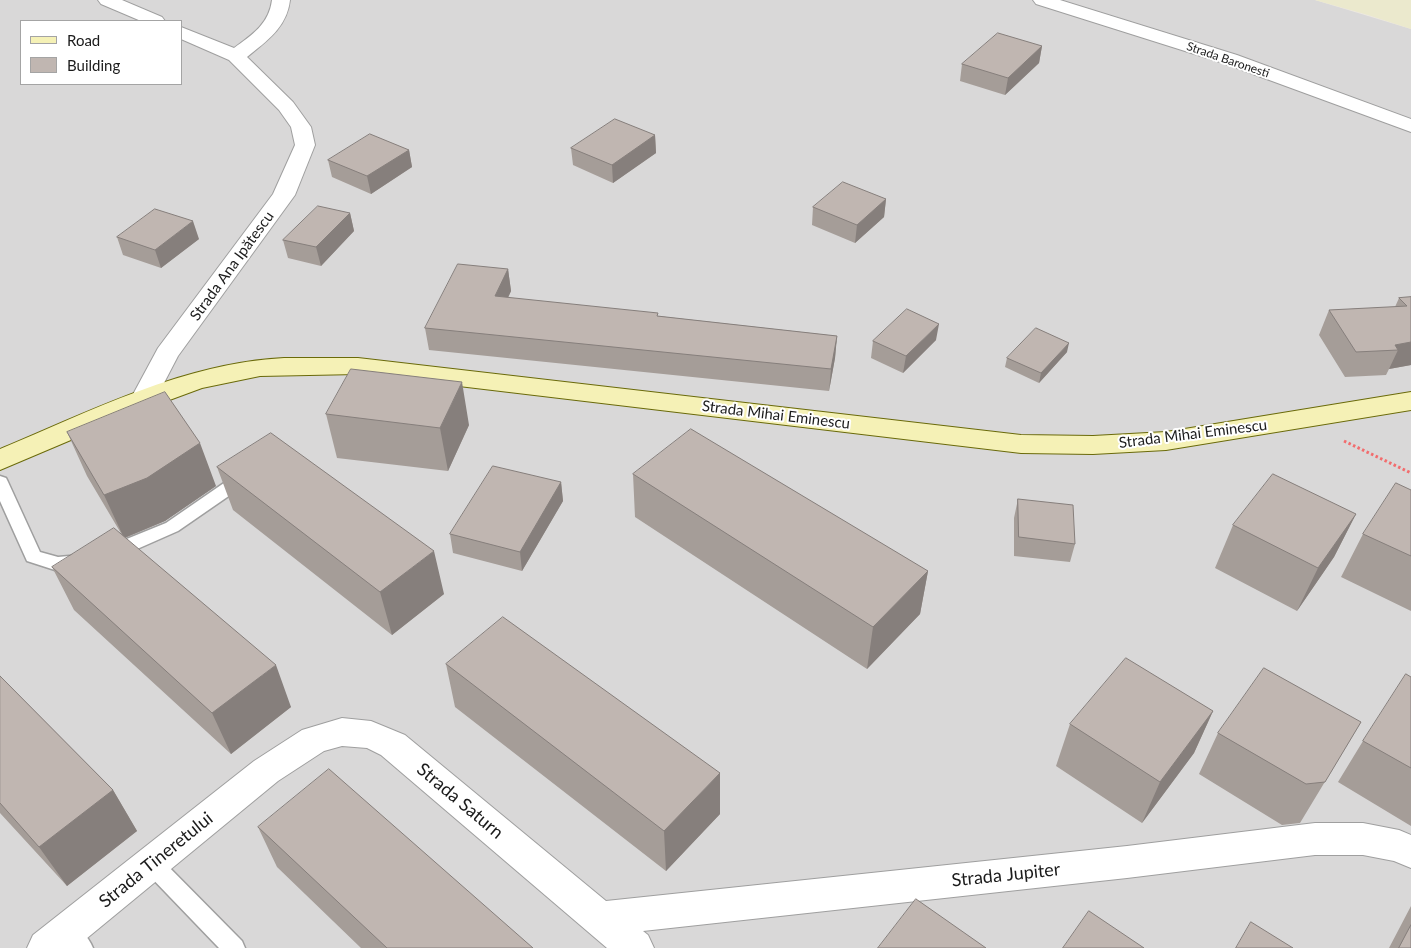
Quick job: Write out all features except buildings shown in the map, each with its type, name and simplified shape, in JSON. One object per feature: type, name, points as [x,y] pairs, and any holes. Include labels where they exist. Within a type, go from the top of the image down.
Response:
[{"type":"main road","name":"Strada Mihai Eminescu","points":[[143,400],[206,379],[260,368],[358,366],[1021,444],[1092,445],[1166,441],[1411,401]]},
{"type":"main road","points":[[0,460],[143,400]]},
{"type":"street","points":[[107,0],[154,20]]},
{"type":"street","points":[[236,56],[276,23],[281,10],[281,0]]},
{"type":"street","name":"Strada Baronesti","points":[[1042,0],[1230,59],[1411,126]]},
{"type":"street","name":"Strada Ana Ipătescu","points":[[143,400],[167,354],[284,195],[305,145],[301,127],[286,106],[236,56],[182,32]]},
{"type":"street","name":"Strada Saturn","points":[[266,771],[314,740],[342,732],[371,735],[393,745],[635,948]]},
{"type":"street","name":"Strada Tineretului","points":[[65,942],[151,863],[266,771]]},
{"type":"street","name":"Strada Jupiter","points":[[600,919],[1107,864],[1315,839],[1364,839],[1399,846],[1411,852]]},
{"type":"lane","points":[[0,482],[33,556],[58,564],[77,563],[110,553],[172,527],[249,474]]},
{"type":"lane","points":[[151,863],[234,948]]},
{"type":"path","points":[[1299,420],[1411,474]]},
{"type":"shaded area","points":[[0,0],[1315,0],[1411,29],[1411,948],[0,948]]},
{"type":"shaded area","points":[[1315,0],[1411,0],[1411,29],[1368,15]]}]
